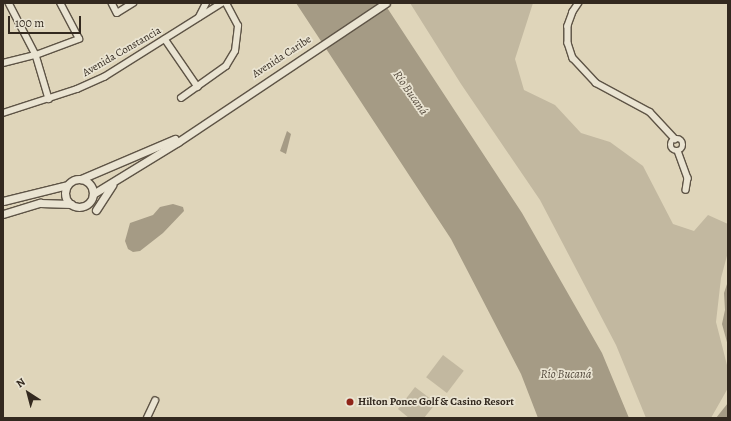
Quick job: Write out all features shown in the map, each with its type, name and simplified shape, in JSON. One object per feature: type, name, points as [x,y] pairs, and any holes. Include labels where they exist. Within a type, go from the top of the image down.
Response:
[{"type":"street","points":[[9,3],[36,55],[49,98]]},
{"type":"street","points":[[3,63],[36,55],[79,39],[60,3]]},
{"type":"street","points":[[112,3],[117,13],[133,3]]},
{"type":"street","points":[[198,17],[206,3]]},
{"type":"street","name":"Avenida Constancia","points":[[3,112],[49,98],[104,77],[222,3]]},
{"type":"street","points":[[181,98],[226,66],[235,51],[238,26],[226,3]]},
{"type":"street","name":"Avenida Caribe","points":[[93,194],[116,181],[386,3]]},
{"type":"street","points":[[579,3],[573,12],[568,30],[568,43],[573,58],[596,83],[650,112],[675,139],[683,143],[682,149],[678,151]]},
{"type":"street","points":[[165,39],[198,87]]},
{"type":"street","name":"Avenida Caribe","points":[[81,179],[191,132]]},
{"type":"street","points":[[675,139],[670,146],[672,149],[678,151]]},
{"type":"street","points":[[678,151],[688,178],[686,190]]},
{"type":"street","points":[[3,201],[67,185],[73,180],[81,179],[91,186],[93,194],[86,205],[40,204],[3,214]]},
{"type":"street","points":[[96,210],[116,181]]},
{"type":"street","points":[[67,185],[66,198],[71,204]]},
{"type":"street","points":[[147,418],[155,401]]},
{"type":"shaded area","points":[[410,3],[533,3],[515,59],[524,90],[555,105],[581,133],[610,142],[643,166],[673,224],[694,231],[708,215],[728,224],[728,252],[721,278],[716,322],[728,369],[728,388],[711,418],[646,418],[616,345],[540,200],[461,84]]},
{"type":"shaded area","points":[[443,355],[464,371],[447,393],[426,377]]},
{"type":"shaded area","points":[[415,387],[436,403],[424,418],[409,418],[398,409]]},
{"type":"water","name":"Río Bucaná","points":[[296,3],[384,3],[522,213],[602,353],[629,418],[538,418],[521,374],[451,239]]},
{"type":"water","points":[[287,131],[291,134],[286,154],[280,151]]},
{"type":"water","points":[[173,204],[183,207],[184,211],[163,233],[140,251],[133,252],[128,249],[125,241],[130,223],[153,215],[160,207]]},
{"type":"water","points":[[728,281],[728,346],[722,324],[725,310],[724,293]]},
{"type":"water","points":[[728,403],[728,418],[716,418]]},
{"type":"place","name":"Hilton Ponce Golf & Casino Resort","points":[[350,402]]}]
